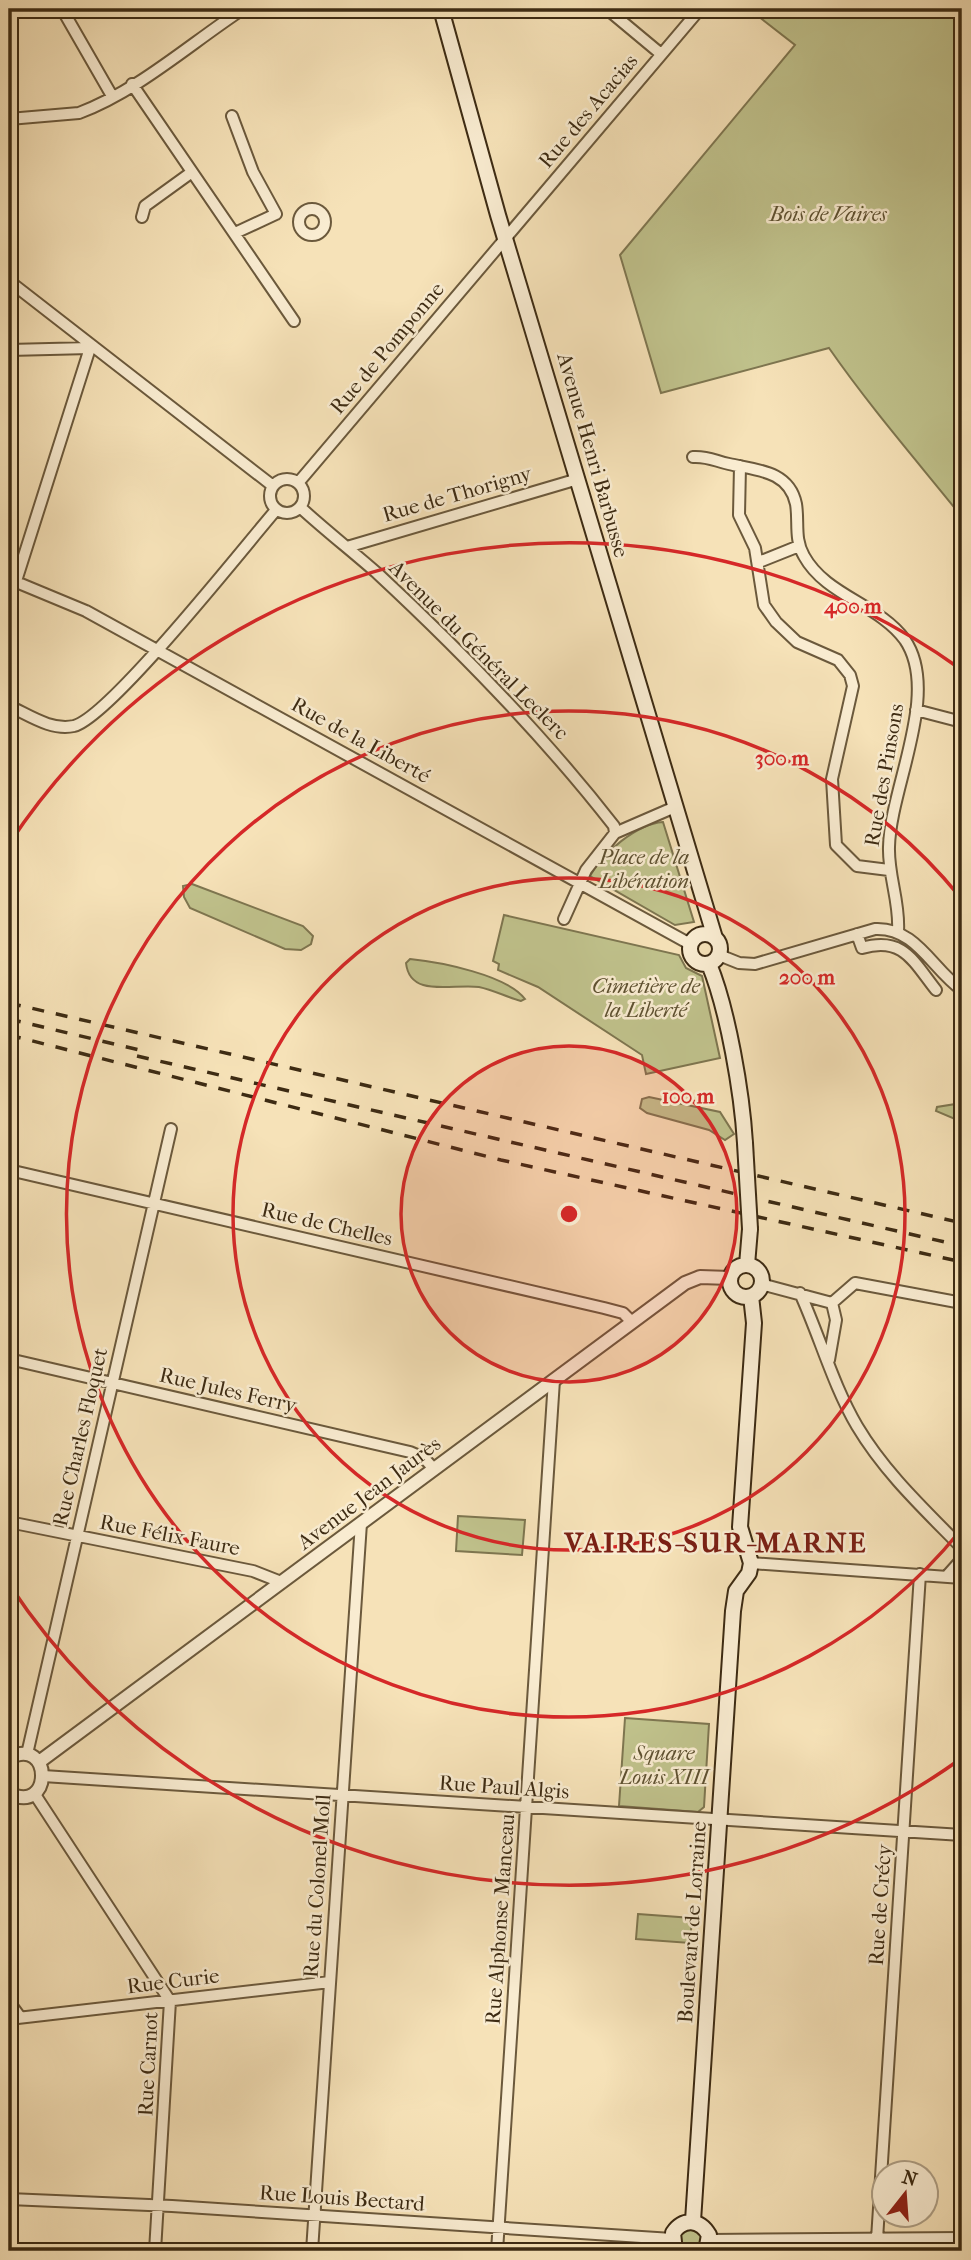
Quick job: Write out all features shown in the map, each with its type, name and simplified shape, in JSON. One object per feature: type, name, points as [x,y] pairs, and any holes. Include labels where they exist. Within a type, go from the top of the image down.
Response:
[{"type":"main road","name":"Avenue Henri Barbusse","points":[[441,9],[506,238],[715,938]]},
{"type":"main road","points":[[708,912],[695,940],[692,958],[700,963],[714,959]]},
{"type":"main road","points":[[695,940],[715,938],[719,946],[714,959],[737,1081],[745,1143],[750,1229],[747,1265]]},
{"type":"main road","points":[[751,1296],[737,1293],[730,1278],[737,1268],[747,1265],[758,1270],[761,1284],[751,1296],[754,1324],[740,1527],[751,1563]]},
{"type":"main road","name":"Boulevard de Lorraine","points":[[693,2221],[735,1594],[749,1573],[751,1563]]},
{"type":"main road","points":[[674,2245],[681,2224],[693,2221],[706,2230],[708,2246]]},
{"type":"street","points":[[62,9],[112,96]]},
{"type":"street","points":[[9,119],[79,113],[132,85],[243,9]]},
{"type":"street","points":[[607,9],[661,54]]},
{"type":"street","name":"Rue des Acacias","points":[[506,238],[699,9]]},
{"type":"street","points":[[132,85],[294,321]]},
{"type":"street","points":[[232,116],[253,172],[276,214]]},
{"type":"street","points":[[142,217],[145,206],[191,172]]},
{"type":"street","points":[[235,233],[276,214],[299,219]]},
{"type":"street","name":"Rue de Pomponne","points":[[298,483],[506,238]]},
{"type":"street","points":[[9,281],[273,485]]},
{"type":"street","points":[[9,350],[91,347]]},
{"type":"street","points":[[12,580],[91,347]]},
{"type":"street","points":[[693,457],[708,456],[769,472],[787,486],[796,504],[799,546],[759,562]]},
{"type":"street","points":[[740,466],[739,515],[759,562],[761,594],[776,622],[797,642],[838,660],[850,675],[853,687],[832,779],[834,834],[841,852],[857,866],[889,870]]},
{"type":"street","name":"Rue de Thorigny","points":[[347,547],[578,479]]},
{"type":"street","points":[[282,480],[298,483],[304,494],[300,507],[289,513],[276,509],[269,495],[273,485],[282,480]]},
{"type":"street","name":"Avenue du Général Leclerc","points":[[300,507],[347,547],[490,683],[583,788],[614,826],[615,833]]},
{"type":"street","points":[[9,706],[52,726],[79,724],[91,717],[157,650],[276,509]]},
{"type":"street","name":"Rue des Pinsons","points":[[799,546],[821,578],[884,621],[905,642],[916,674],[916,710],[891,822],[889,870],[899,914],[898,931]]},
{"type":"street","name":"Rue de la Liberté","points":[[12,580],[64,599],[579,882],[695,940]]},
{"type":"street","points":[[916,710],[962,722]]},
{"type":"street","points":[[564,919],[579,882],[615,833],[675,807]]},
{"type":"street","points":[[714,959],[755,964],[875,929],[898,931],[915,941],[940,973],[962,990]]},
{"type":"street","points":[[857,934],[862,948],[886,943],[902,950],[936,990]]},
{"type":"street","name":"Rue Charles Floquet","points":[[33,1758],[76,1536],[171,1129]]},
{"type":"street","name":"Rue de Chelles","points":[[9,1170],[604,1308],[623,1313],[632,1322]]},
{"type":"street","name":"Avenue Jean Jaurès","points":[[33,1758],[281,1582],[693,1278],[730,1278]]},
{"type":"street","points":[[832,1303],[855,1283],[962,1303]]},
{"type":"street","points":[[761,1284],[832,1303]]},
{"type":"street","points":[[800,1293],[845,1402],[872,1450],[899,1484],[962,1548]]},
{"type":"street","points":[[829,1360],[836,1320],[832,1303]]},
{"type":"street","name":"Rue Jules Ferry","points":[[9,1359],[410,1452],[424,1458],[434,1469]]},
{"type":"street","name":"Rue Alphonse Manceau","points":[[497,2251],[554,1380]]},
{"type":"street","name":"Rue Félix Faure","points":[[9,1522],[254,1571],[281,1582]]},
{"type":"street","name":"Rue du Colonel Moll","points":[[312,2251],[361,1523]]},
{"type":"street","points":[[946,1577],[962,1559]]},
{"type":"street","points":[[751,1563],[962,1578]]},
{"type":"street","name":"Rue de Crécy","points":[[877,2239],[920,1574]]},
{"type":"street","points":[[9,1758],[33,1758],[43,1776],[34,1793],[23,1797],[9,1793]]},
{"type":"street","name":"Rue Paul Algis","points":[[43,1776],[962,1835]]},
{"type":"street","name":"Rue Carnot","points":[[34,1793],[170,2001],[155,2251]]},
{"type":"street","name":"Rue Curie","points":[[15,2018],[330,1982]]},
{"type":"street","points":[[9,2002],[15,2018]]},
{"type":"street","name":"Rue Louis Bectard","points":[[9,2199],[158,2205],[498,2228],[674,2245]]},
{"type":"street","points":[[708,2246],[962,2238]]},
{"type":"green space","name":"Bois de Vaires","points":[[749,9],[962,9],[962,517],[877,413],[829,348],[661,393],[620,255],[795,45]]},
{"type":"green space","name":"Place de la Libération","points":[[663,822],[694,922],[675,925],[590,876],[603,858],[621,841],[642,828]]},
{"type":"green space","points":[[192,884],[303,926],[313,936],[311,944],[301,950],[285,949],[190,908],[184,897],[183,886]]},
{"type":"green space","name":"Cimetière de la Liberté","points":[[504,915],[679,955],[686,968],[702,976],[720,1058],[646,1074],[642,1055],[538,987],[498,970],[499,964],[493,961]]},
{"type":"green space","points":[[410,959],[472,971],[504,983],[525,999],[521,1001],[479,987],[424,985],[409,974],[406,963]]},
{"type":"green space","points":[[649,1097],[720,1112],[734,1134],[725,1140],[709,1130],[647,1113],[640,1108],[642,1099]]},
{"type":"green space","points":[[962,1103],[962,1122],[936,1111],[937,1107]]},
{"type":"green space","points":[[458,1516],[525,1520],[522,1555],[456,1551]]},
{"type":"green space","name":"Square Louis XIII","points":[[625,1718],[709,1724],[704,1807],[698,1812],[619,1806]]},
{"type":"green space","points":[[638,1914],[692,1918],[690,1943],[636,1939]]},
{"type":"green space","points":[[691,2228],[699,2232],[703,2240],[699,2248],[691,2252],[683,2248],[679,2240],[683,2232]]},
{"type":"railway","points":[[9,1003],[962,1223]]},
{"type":"railway","points":[[9,1019],[148,1052]]},
{"type":"railway","points":[[9,1035],[501,1160],[962,1262]]},
{"type":"railway","points":[[137,1056],[962,1246]]},
{"type":"district","name":"VAIRES-SUR-MARNE","points":[[716,1542]]}]
